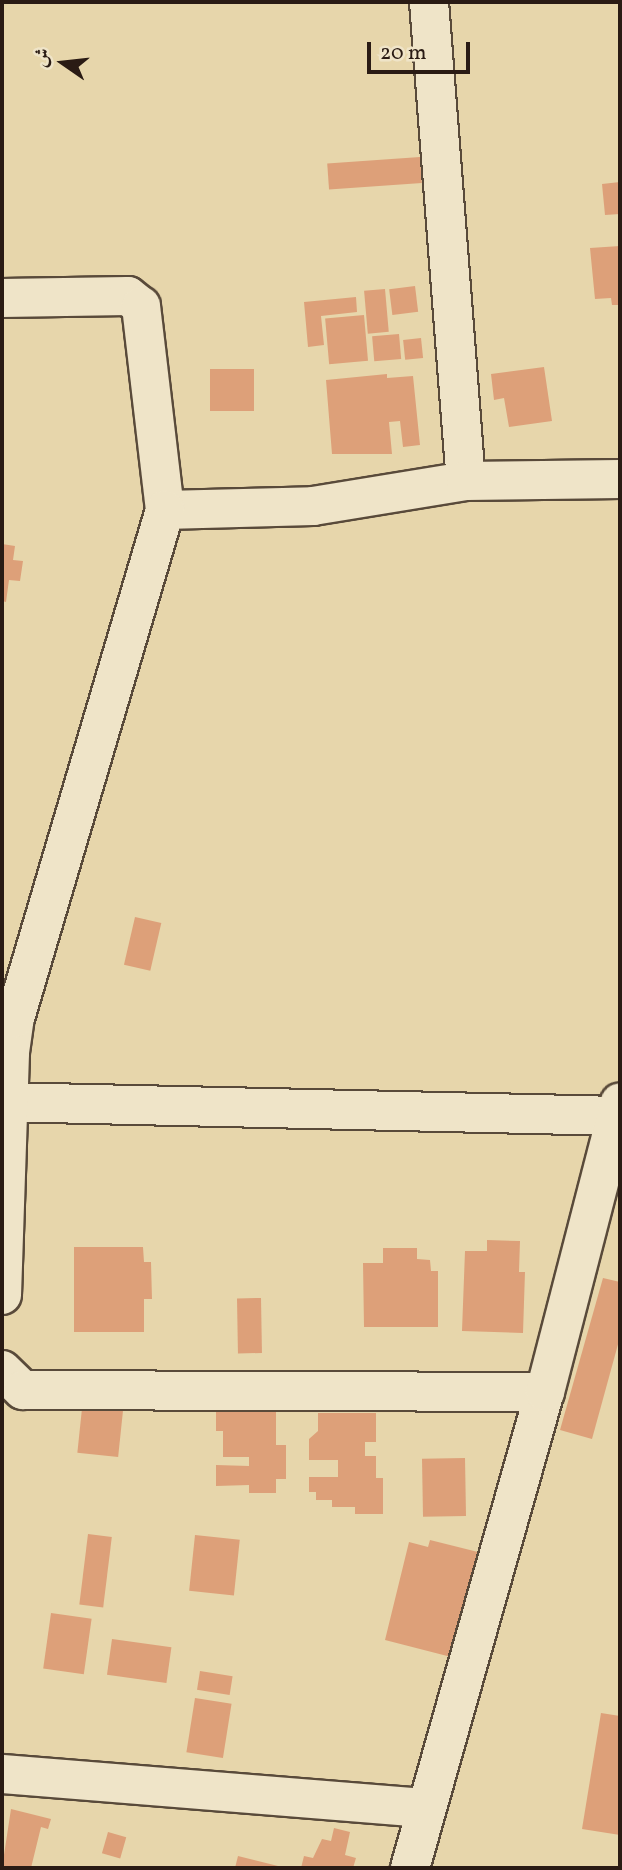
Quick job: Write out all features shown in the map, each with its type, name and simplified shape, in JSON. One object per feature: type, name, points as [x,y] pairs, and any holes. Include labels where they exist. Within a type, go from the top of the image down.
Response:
[{"type":"street","points":[[429,2],[466,481]]},
{"type":"street","points":[[2,298],[128,296],[141,306],[165,510],[15,1018],[5,1102],[2,1295]]},
{"type":"street","points":[[165,510],[313,506],[466,481],[620,479]]},
{"type":"street","points":[[5,1102],[618,1110],[545,1392],[424,1808],[410,1868]]},
{"type":"street","points":[[2,1370],[8,1380],[23,1390],[545,1392]]},
{"type":"street","points":[[2,1774],[424,1808]]},
{"type":"building","points":[[420,157],[422,183],[329,189],[327,163]]},
{"type":"building","points":[[620,182],[620,214],[605,215],[602,184]]},
{"type":"building","points":[[620,246],[620,305],[612,305],[611,298],[595,299],[590,248]]},
{"type":"building","points":[[415,286],[418,312],[392,315],[389,289]]},
{"type":"building","points":[[385,289],[389,332],[368,334],[364,291]]},
{"type":"building","points":[[356,297],[357,312],[321,316],[324,345],[308,347],[304,302]]},
{"type":"building","points":[[364,315],[368,361],[329,364],[325,318]]},
{"type":"building","points":[[399,334],[401,359],[374,361],[372,336]]},
{"type":"building","points":[[421,338],[423,358],[405,360],[403,340]]},
{"type":"building","points":[[544,367],[552,421],[509,427],[504,398],[494,400],[491,374]]},
{"type":"building","points":[[210,369],[254,369],[254,411],[210,411]]},
{"type":"building","points":[[387,374],[387,378],[413,376],[420,445],[403,447],[400,421],[389,422],[392,454],[332,454],[326,380]]},
{"type":"building","points":[[2,544],[15,546],[13,560],[23,561],[20,581],[9,580],[6,602],[2,601]]},
{"type":"building","points":[[135,917],[161,923],[150,971],[124,965]]},
{"type":"building","points":[[487,1240],[520,1241],[519,1272],[525,1272],[523,1333],[462,1331],[465,1251],[487,1251]]},
{"type":"building","points":[[74,1247],[143,1247],[144,1262],[151,1262],[152,1299],[144,1299],[144,1332],[74,1332]]},
{"type":"building","points":[[383,1248],[417,1248],[417,1259],[430,1260],[431,1271],[438,1271],[438,1327],[364,1327],[363,1263],[383,1263]]},
{"type":"building","points":[[603,1278],[620,1282],[620,1337],[592,1439],[560,1430]]},
{"type":"building","points":[[237,1298],[261,1298],[262,1353],[238,1353]]},
{"type":"building","points":[[83,1399],[124,1403],[118,1457],[77,1453]]},
{"type":"building","points":[[276,1399],[276,1445],[286,1445],[286,1479],[276,1479],[276,1493],[249,1493],[249,1485],[216,1486],[216,1465],[249,1466],[249,1457],[223,1457],[223,1431],[216,1431],[216,1400]]},
{"type":"building","points":[[318,1413],[376,1413],[376,1442],[365,1442],[365,1456],[376,1456],[376,1478],[383,1478],[383,1514],[355,1514],[355,1507],[332,1507],[332,1500],[316,1500],[316,1492],[309,1492],[309,1477],[338,1477],[338,1460],[309,1460],[309,1439],[318,1431]]},
{"type":"building","points":[[465,1458],[466,1516],[423,1517],[422,1459]]},
{"type":"building","points":[[88,1534],[112,1537],[103,1607],[79,1604]]},
{"type":"building","points":[[195,1535],[240,1540],[234,1595],[189,1591]]},
{"type":"building","points":[[430,1540],[482,1553],[455,1658],[385,1640],[409,1542],[428,1547]]},
{"type":"building","points":[[51,1613],[92,1619],[84,1674],[43,1668]]},
{"type":"building","points":[[112,1639],[171,1647],[166,1683],[107,1675]]},
{"type":"building","points":[[200,1671],[233,1676],[230,1695],[197,1690]]},
{"type":"building","points":[[195,1698],[232,1704],[223,1758],[186,1752]]},
{"type":"building","points":[[601,1713],[620,1716],[620,1835],[582,1829]]},
{"type":"building","points":[[11,1809],[51,1819],[48,1829],[41,1827],[31,1868],[2,1868]]},
{"type":"building","points":[[334,1828],[350,1832],[345,1855],[356,1858],[353,1868],[301,1868],[304,1856],[313,1858],[322,1839],[331,1841]]},
{"type":"building","points":[[108,1832],[126,1837],[120,1858],[102,1853]]},
{"type":"building","points":[[238,1856],[282,1867],[282,1868],[235,1868]]}]
